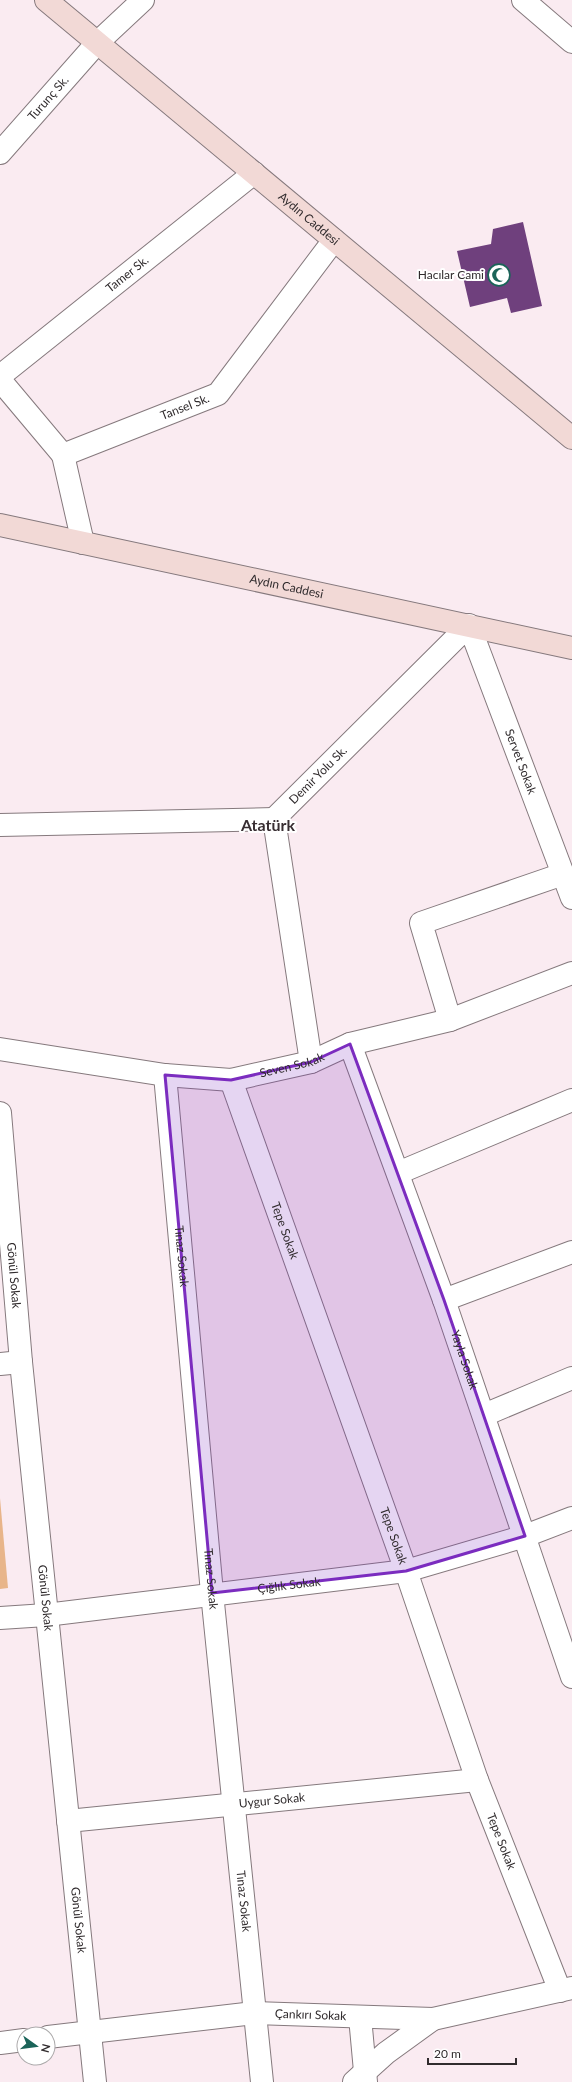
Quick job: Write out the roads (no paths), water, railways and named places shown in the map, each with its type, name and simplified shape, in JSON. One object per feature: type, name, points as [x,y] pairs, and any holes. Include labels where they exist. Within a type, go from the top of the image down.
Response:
[{"type":"main road","name":"Aydın Caddesi","points":[[46,0],[572,438]]},
{"type":"main road","name":"Aydın Caddesi","points":[[0,525],[572,648]]},
{"type":"street","name":"Turunç Sk.","points":[[0,153],[97,43],[143,0]]},
{"type":"street","points":[[523,0],[572,42]]},
{"type":"street","name":"Tamer Sk.","points":[[0,376],[254,173]]},
{"type":"street","name":"Tansel Sk.","points":[[63,455],[218,394],[334,240]]},
{"type":"street","points":[[0,380],[63,455],[83,543]]},
{"type":"street","name":"Demir Yolu Sk.","points":[[274,819],[469,625]]},
{"type":"street","name":"Servet Sokak","points":[[469,625],[572,898]]},
{"type":"street","points":[[0,825],[274,819],[311,1062]]},
{"type":"street","points":[[450,1020],[421,923],[563,874]]},
{"type":"street","name":"Seven Sokak","points":[[0,1050],[165,1075],[231,1080],[311,1062],[350,1044],[450,1020],[572,973]]},
{"type":"street","name":"Yayla Sokak","points":[[350,1044],[444,1300],[572,1677]]},
{"type":"street","name":"Tınaz Sokak","points":[[165,1075],[232,1805],[262,2082]]},
{"type":"street","name":"Tepe Sokak","points":[[231,1080],[406,1571],[477,1780],[566,1990]]},
{"type":"street","points":[[398,1173],[572,1100]]},
{"type":"street","name":"Gönül Sokak","points":[[0,1113],[21,1362],[95,2082]]},
{"type":"street","points":[[444,1300],[572,1252]]},
{"type":"street","points":[[0,1364],[21,1362]]},
{"type":"street","points":[[484,1415],[572,1378]]},
{"type":"street","name":"Çığlık Sokak","points":[[0,1618],[46,1614],[406,1571],[525,1536],[572,1518]]},
{"type":"street","name":"Uygur Sokak","points":[[68,1821],[477,1780]]},
{"type":"street","name":"Çankırı Sokak","points":[[56,2036],[254,2013],[433,2019],[566,1990]]},
{"type":"street","points":[[360,2017],[361,2079]]},
{"type":"street","points":[[361,2079],[386,2053],[433,2019]]},
{"type":"street","points":[[0,2043],[16,2041]]},
{"type":"place","name":"Hacılar Cami","points":[[499,275]]},
{"type":"district","name":"Atatürk","points":[[268,825]]}]
